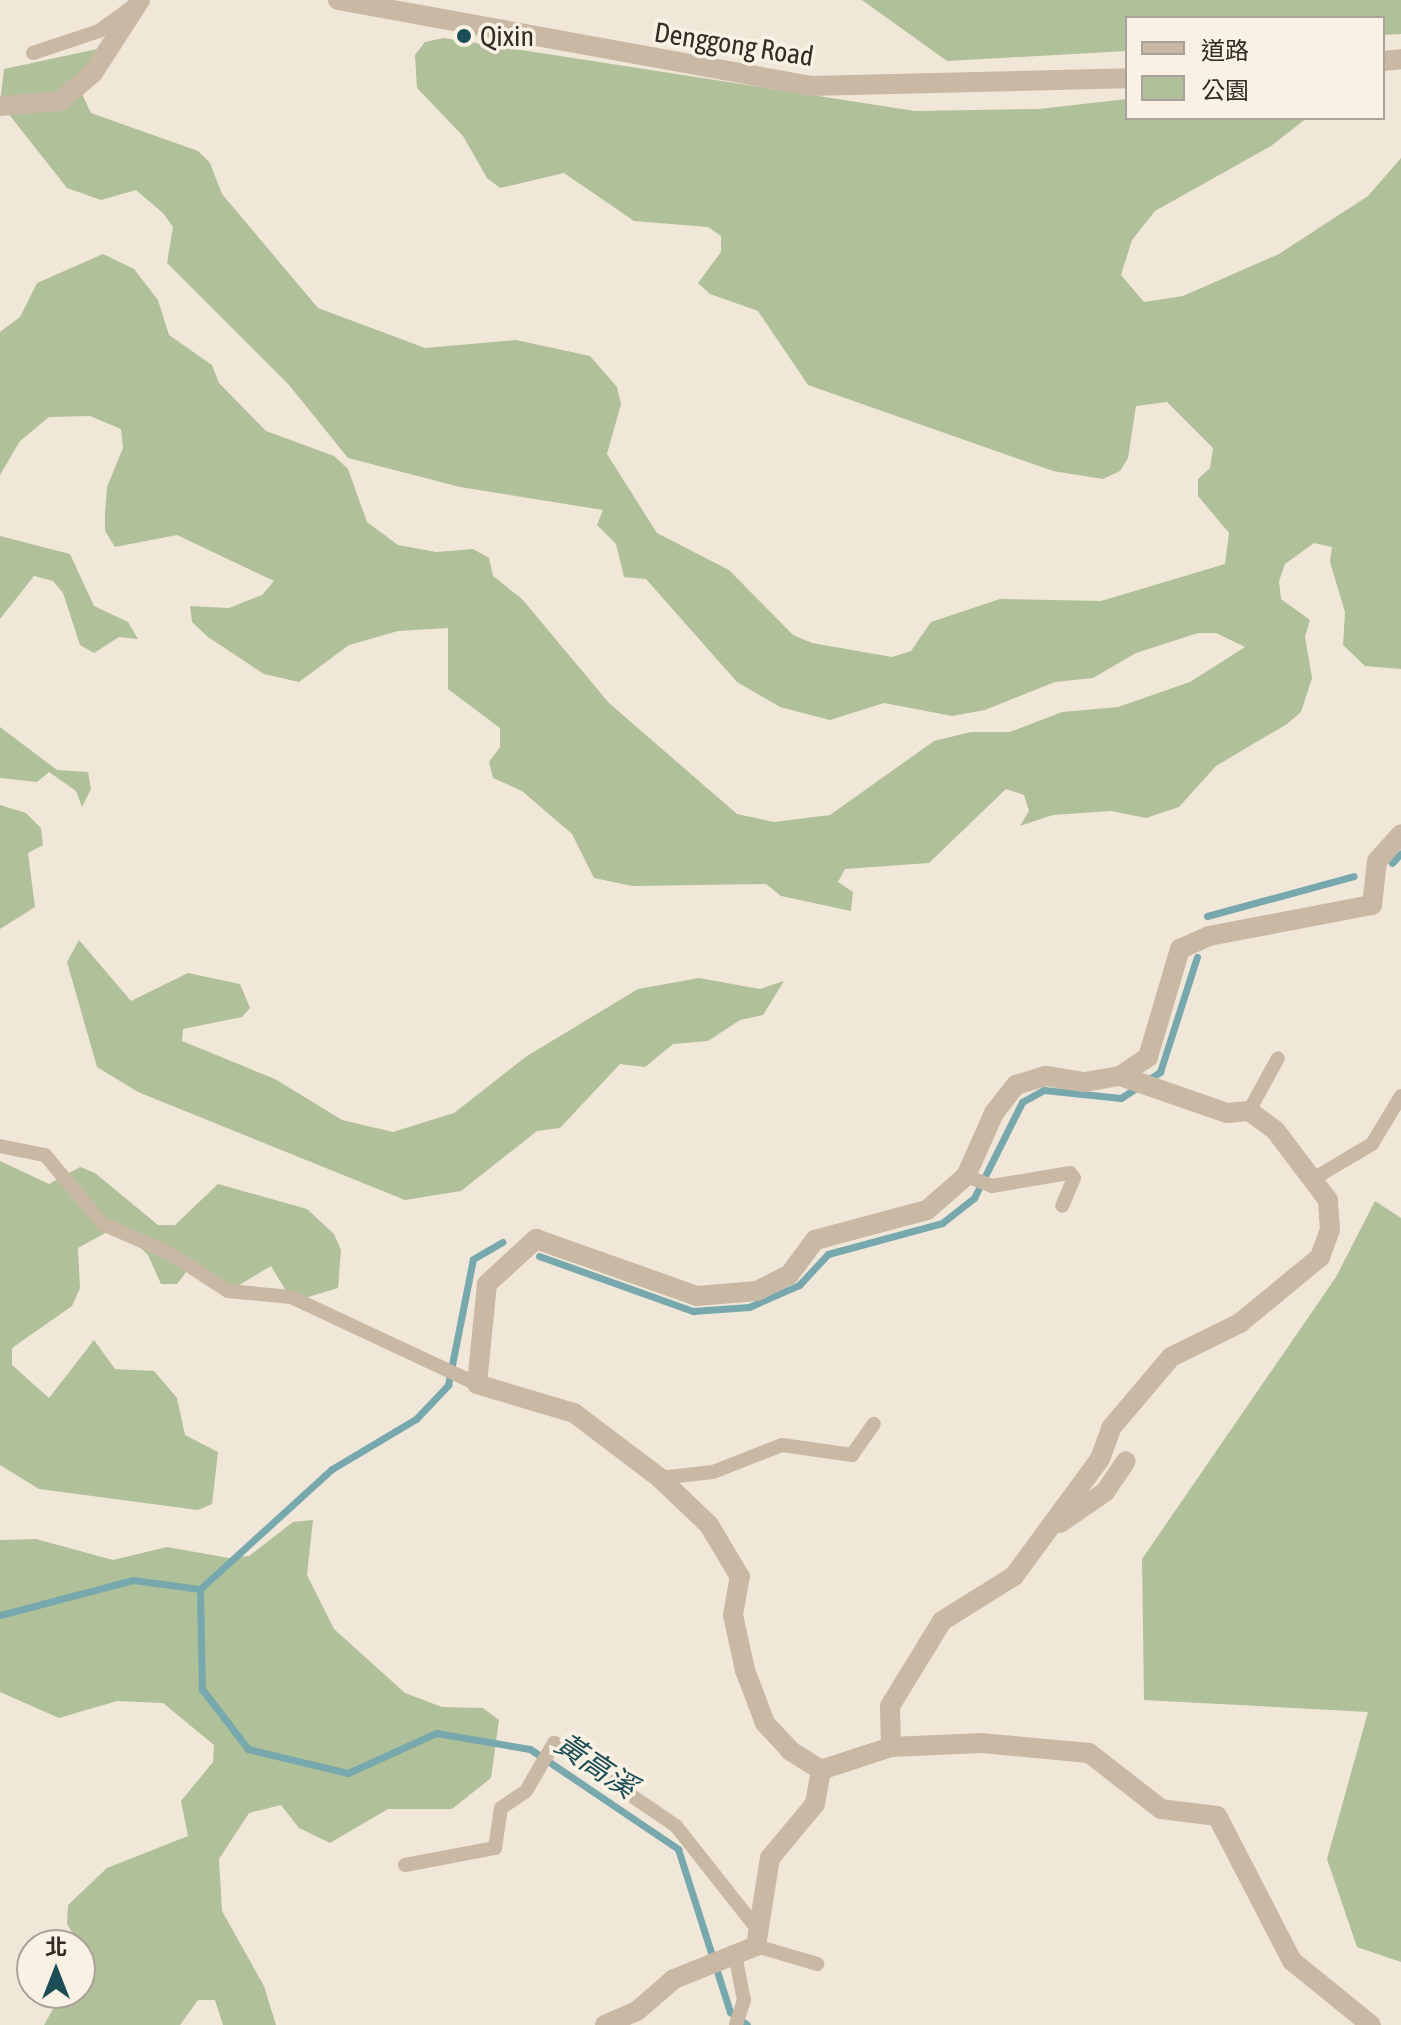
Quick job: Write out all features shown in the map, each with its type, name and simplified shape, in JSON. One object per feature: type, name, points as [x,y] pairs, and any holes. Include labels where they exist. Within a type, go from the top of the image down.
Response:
[{"type":"street","name":"Denggong Road","points":[[338,0],[810,86],[1125,78]]},
{"type":"street","points":[[0,106],[60,101],[93,73],[134,5]]},
{"type":"street","points":[[821,1770],[765,1723],[733,1615],[740,1577],[709,1525],[660,1478],[574,1413],[477,1384],[487,1284],[536,1239],[697,1296],[728,1298],[789,1275],[815,1240],[927,1210],[966,1176],[994,1113],[1016,1085],[1046,1076],[1085,1082],[1120,1076],[1148,1057],[1180,949],[1209,936],[1372,905],[1377,861],[1401,834]]},
{"type":"street","points":[[891,1747],[890,1706],[942,1621],[1014,1576],[1100,1459],[1111,1428],[1171,1357],[1240,1323],[1320,1257],[1330,1230],[1328,1200],[1275,1130],[1249,1111],[1227,1113],[1120,1076]]},
{"type":"street","points":[[1044,1534],[1105,1492],[1126,1461]]},
{"type":"street","points":[[821,1770],[891,1747],[982,1743],[1089,1753],[1161,1809],[1217,1816],[1292,1961],[1371,2025]]},
{"type":"street","points":[[605,2025],[637,2011],[674,1979],[735,1955],[757,1938],[770,1858],[815,1804],[821,1770]]},
{"type":"lane","points":[[33,53],[99,31],[134,5]]},
{"type":"lane","points":[[1249,1111],[1278,1058]]},
{"type":"lane","points":[[1313,1179],[1372,1144],[1401,1096]]},
{"type":"lane","points":[[0,1146],[45,1155],[103,1224],[171,1254],[228,1291],[291,1297],[477,1384]]},
{"type":"lane","points":[[966,1176],[992,1186],[1070,1173],[1074,1178],[1062,1206]]},
{"type":"lane","points":[[660,1478],[713,1472],[782,1445],[852,1455],[874,1424]]},
{"type":"lane","points":[[405,1865],[495,1848],[501,1808],[526,1791],[554,1743],[676,1826],[757,1938],[817,1964]]},
{"type":"lane","points":[[735,1955],[744,2000],[736,2025]]},
{"type":"green space","points":[[862,0],[1401,0],[1401,34],[1385,35],[1385,16],[1125,16],[1125,51],[947,61]]},
{"type":"green space","points":[[444,38],[915,111],[1039,109],[1125,99],[1125,120],[1304,120],[1271,146],[1155,211],[1132,240],[1121,275],[1144,302],[1183,296],[1279,254],[1368,196],[1401,158],[1401,669],[1365,666],[1343,645],[1345,612],[1330,562],[1332,547],[1314,543],[1285,564],[1279,581],[1281,599],[1310,620],[1305,637],[1312,678],[1301,712],[1287,724],[1216,766],[1179,807],[1146,818],[1111,811],[1053,815],[1020,826],[1029,811],[1024,795],[1006,789],[929,863],[845,869],[838,882],[853,892],[851,911],[781,896],[766,884],[632,886],[594,878],[572,834],[522,791],[493,778],[489,762],[500,747],[500,728],[448,689],[448,628],[398,631],[349,645],[299,682],[264,674],[208,637],[192,622],[190,606],[229,608],[262,595],[274,581],[177,535],[115,547],[105,531],[107,487],[123,448],[121,429],[90,416],[49,417],[20,441],[0,475],[0,332],[20,317],[37,283],[103,254],[134,269],[158,300],[169,335],[212,365],[219,383],[266,431],[334,456],[348,469],[367,522],[398,545],[436,552],[473,549],[489,558],[493,576],[522,599],[609,703],[737,814],[774,822],[830,815],[934,741],[971,732],[1010,732],[1062,712],[1118,707],[1190,682],[1245,647],[1216,633],[1198,633],[1136,653],[1093,678],[1055,682],[985,710],[952,716],[884,703],[830,720],[780,707],[737,682],[646,579],[624,577],[616,544],[597,525],[603,510],[460,487],[348,458],[289,385],[167,263],[173,227],[163,213],[136,190],[101,200],[67,188],[0,103],[4,69],[97,49],[82,94],[91,113],[198,151],[210,163],[222,194],[318,308],[425,348],[516,340],[590,356],[617,387],[621,404],[607,454],[657,533],[729,570],[793,635],[812,643],[892,657],[911,651],[931,622],[1000,599],[1101,601],[1225,564],[1229,533],[1198,496],[1198,479],[1210,468],[1213,448],[1167,402],[1136,406],[1128,458],[1120,471],[1103,479],[1053,471],[808,385],[758,311],[710,294],[698,283],[721,252],[721,236],[708,227],[634,221],[564,173],[500,188],[487,178],[463,136],[417,88],[415,55],[425,42]]},
{"type":"green space","points":[[0,536],[70,554],[94,606],[128,622],[138,639],[119,637],[94,653],[80,645],[63,593],[53,581],[34,576],[0,619]]},
{"type":"green space","points":[[0,727],[57,770],[88,772],[91,789],[82,807],[76,791],[49,772],[37,782],[0,778]]},
{"type":"green space","points":[[0,805],[26,813],[41,828],[43,845],[28,853],[35,907],[0,929]]},
{"type":"green space","points":[[79,940],[131,1001],[188,973],[240,984],[250,1008],[242,1017],[183,1029],[182,1041],[275,1079],[342,1120],[393,1132],[454,1113],[527,1056],[638,989],[699,978],[760,989],[784,981],[763,1015],[740,1020],[708,1041],[673,1044],[645,1067],[620,1064],[560,1128],[537,1131],[461,1191],[405,1200],[138,1092],[97,1067],[67,962]]},
{"type":"green space","points":[[0,1161],[49,1184],[80,1167],[95,1173],[158,1225],[175,1225],[218,1184],[307,1209],[334,1234],[341,1250],[338,1288],[305,1298],[289,1296],[271,1266],[231,1290],[187,1271],[177,1284],[161,1284],[148,1255],[127,1235],[107,1232],[78,1248],[80,1288],[72,1306],[12,1348],[12,1365],[49,1398],[94,1340],[115,1369],[154,1371],[177,1398],[185,1435],[218,1452],[212,1504],[198,1510],[39,1489],[0,1465]]},
{"type":"green space","points":[[1375,1201],[1401,1218],[1401,1962],[1357,1947],[1327,1859],[1368,1712],[1144,1700],[1142,1559],[1336,1277]]},
{"type":"green space","points":[[313,1520],[307,1575],[334,1629],[405,1693],[442,1707],[483,1708],[499,1720],[491,1778],[452,1809],[388,1809],[330,1843],[299,1828],[281,1805],[249,1813],[219,1859],[222,1911],[264,1986],[276,2025],[223,2025],[215,2000],[198,2000],[180,2025],[44,2025],[53,2009],[96,2009],[96,1929],[70,1929],[67,1924],[68,1905],[107,1868],[188,1836],[181,1801],[213,1762],[214,1745],[163,1703],[117,1701],[59,1718],[0,1692],[0,1540],[36,1539],[113,1560],[167,1547],[229,1558],[249,1556],[293,1522]]},
{"type":"waterway","points":[[1392,863],[1401,853]]},
{"type":"waterway","points":[[1207,916],[1354,876]]},
{"type":"waterway","points":[[539,1256],[693,1311],[749,1307],[799,1285],[828,1254],[942,1223],[974,1198],[1022,1102],[1044,1090],[1121,1098],[1160,1072],[1197,957]]},
{"type":"waterway","points":[[200,1589],[332,1469],[416,1419],[448,1385],[473,1259],[502,1242]]},
{"type":"waterway","name":"黃高溪","points":[[0,1615],[133,1580],[200,1589]]},
{"type":"waterway","name":"黃高溪","points":[[200,1589],[202,1689],[248,1749],[348,1773],[436,1733],[530,1749],[678,1849],[730,2012],[747,2025]]},
{"type":"place","name":"Qixin","points":[[464,36]]}]
